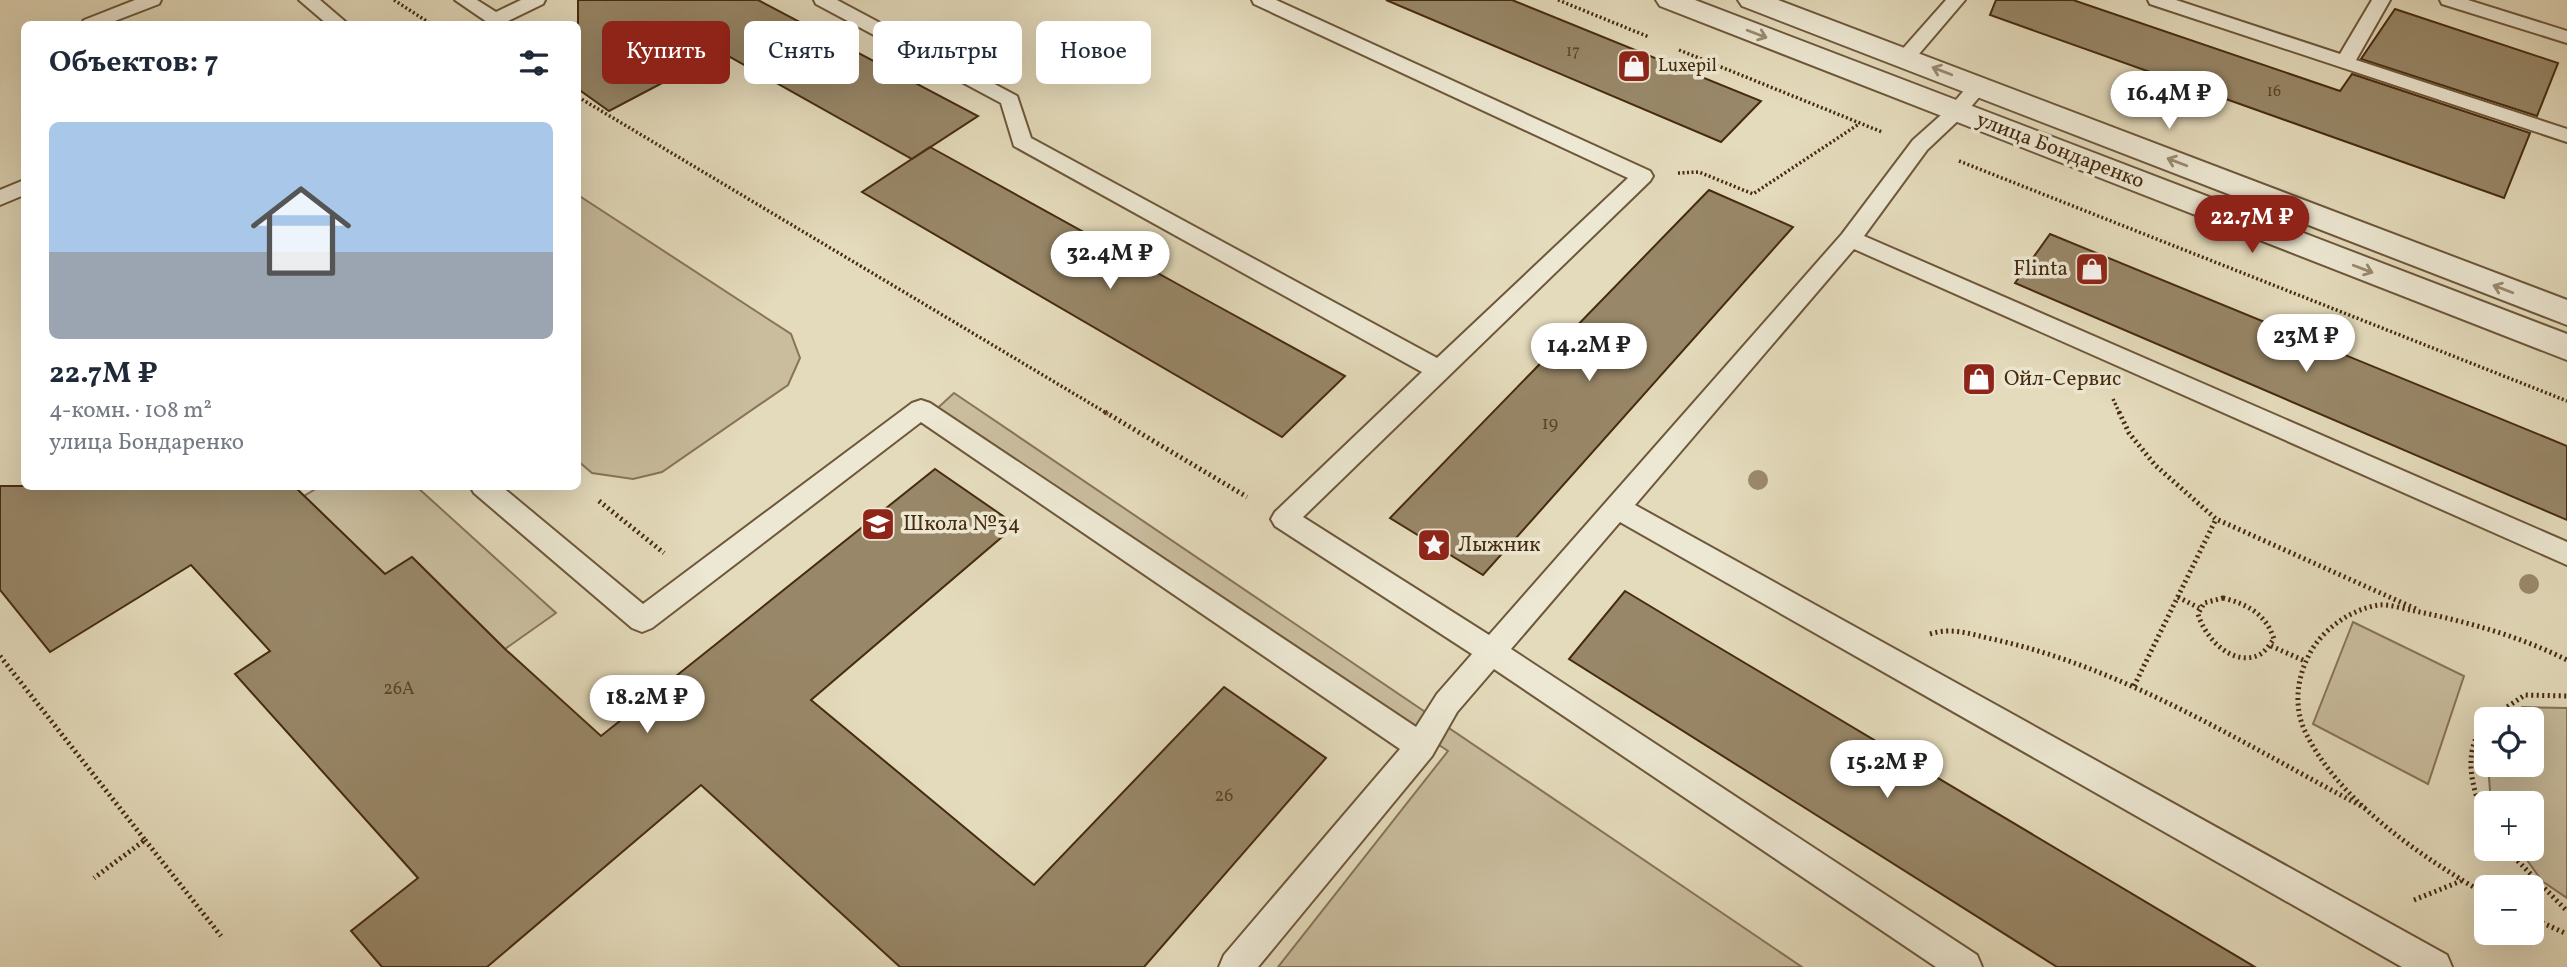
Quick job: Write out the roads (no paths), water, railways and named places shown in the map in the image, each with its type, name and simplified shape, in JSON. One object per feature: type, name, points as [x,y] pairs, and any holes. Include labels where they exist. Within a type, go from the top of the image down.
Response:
[{"type":"street","name":"улица Бондаренко","points":[[1670,0],[2567,348]]},
{"type":"street","name":"улица Бондаренко","points":[[1752,0],[2567,313]]},
{"type":"lane","points":[[99,21],[152,0]]},
{"type":"lane","points":[[308,0],[334,21]]},
{"type":"lane","points":[[464,0],[489,21]]},
{"type":"lane","points":[[492,21],[536,0]]},
{"type":"lane","points":[[823,0],[1010,100],[1021,141],[1441,371]]},
{"type":"lane","points":[[1261,0],[1642,176],[1284,519],[1492,652],[1965,967]]},
{"type":"lane","points":[[1906,57],[1956,0]]},
{"type":"lane","points":[[2157,0],[2567,136]]},
{"type":"lane","points":[[2345,62],[2381,0]]},
{"type":"lane","points":[[2449,0],[2567,37]]},
{"type":"lane","points":[[1236,967],[1421,747],[1447,703],[1850,239],[1920,145],[1957,111],[1979,85]]},
{"type":"lane","points":[[0,198],[21,188]]},
{"type":"lane","points":[[1850,239],[2567,554]]},
{"type":"lane","points":[[488,490],[642,621],[922,409],[1421,747]]},
{"type":"lane","points":[[1617,508],[2435,967]]},
{"type":"place","name":"Luxepil","points":[[1634,66]]},
{"type":"place","name":"Flinta","points":[[2092,269]]},
{"type":"place","name":"Ойл-Сервис","points":[[1979,379]]},
{"type":"place","name":"Школа №34","points":[[878,524]]},
{"type":"place","name":"Лыжник","points":[[1434,545]]}]
